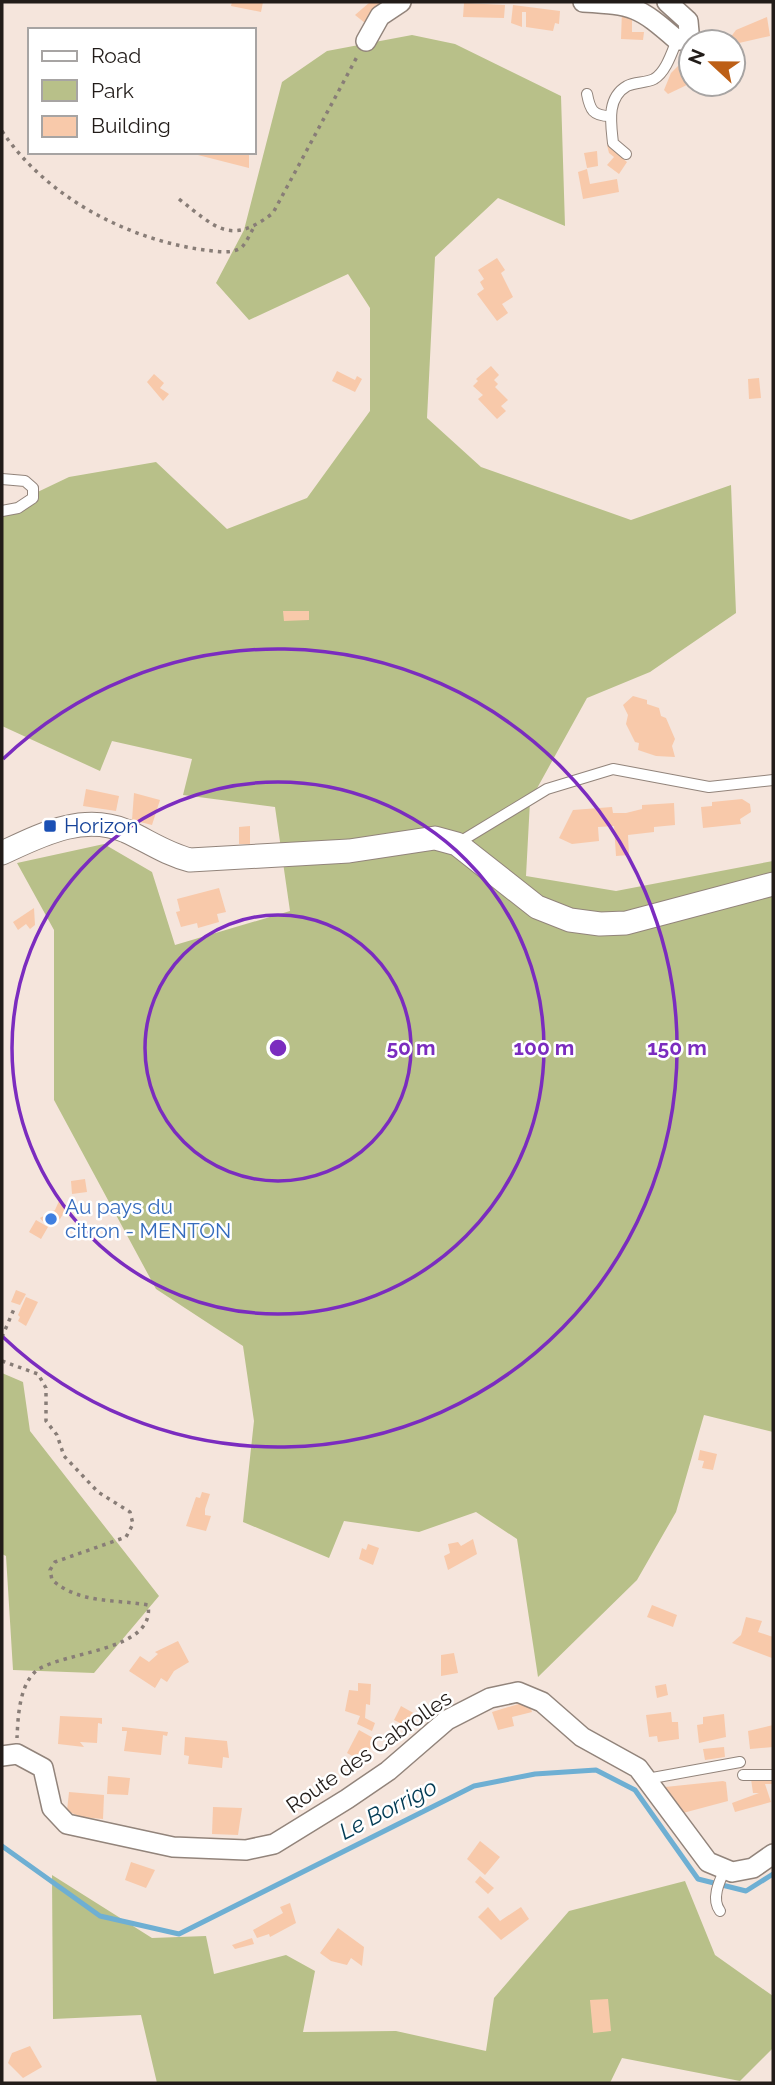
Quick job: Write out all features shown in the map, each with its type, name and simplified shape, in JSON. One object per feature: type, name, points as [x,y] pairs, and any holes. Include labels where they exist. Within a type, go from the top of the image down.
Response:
[{"type":"street","points":[[366,41],[380,16],[401,2]]},
{"type":"street","points":[[583,2],[629,5],[646,12],[677,40]]},
{"type":"street","points":[[667,2],[688,21],[689,28]]},
{"type":"street","points":[[2,853],[53,829],[84,824],[124,830],[170,855],[190,860],[349,851],[436,838],[457,844],[537,907],[570,920],[600,924],[626,923],[773,884]]},
{"type":"street","name":"Route des Cabrolles","points":[[9,1755],[43,1768],[52,1808],[67,1824],[173,1847],[246,1850],[274,1844],[347,1799],[388,1770],[447,1720],[490,1698],[518,1692],[542,1702],[582,1737],[638,1768],[708,1862],[723,1873]]},
{"type":"street","points":[[723,1873],[753,1868],[773,1854]]},
{"type":"lane","points":[[626,154],[613,143],[610,117],[617,96],[626,86],[654,79],[661,73],[677,40]]},
{"type":"lane","points":[[587,93],[590,109],[598,116],[610,117]]},
{"type":"lane","points":[[2,479],[25,481],[33,488],[33,498],[18,508],[2,511]]},
{"type":"lane","points":[[457,844],[547,789],[613,769],[709,787],[773,780]]},
{"type":"lane","points":[[646,1779],[740,1762]]},
{"type":"lane","points":[[743,1775],[773,1775]]},
{"type":"lane","points":[[720,1911],[715,1904],[723,1873]]},
{"type":"path","points":[[2,131],[10,144],[55,187],[120,228],[184,247],[228,252],[242,247],[253,229],[273,213],[366,41]]},
{"type":"path","points":[[179,199],[212,225],[233,233],[253,229]]},
{"type":"path","points":[[2,1336],[14,1309]]},
{"type":"path","points":[[2,1361],[38,1374],[46,1388],[46,1421],[57,1435],[64,1456],[98,1492],[131,1513],[133,1524],[126,1537],[55,1562],[50,1570],[52,1580],[77,1595],[112,1603],[148,1605],[150,1617],[145,1626],[106,1651],[75,1655],[37,1671],[27,1683],[9,1755]]},
{"type":"green space","points":[[412,35],[455,44],[561,96],[565,226],[498,198],[435,257],[427,418],[481,467],[631,520],[731,485],[736,613],[650,672],[587,698],[530,801],[526,876],[616,891],[773,861],[773,1432],[704,1415],[676,1512],[637,1580],[538,1677],[517,1539],[476,1512],[419,1532],[344,1521],[329,1558],[243,1522],[254,1421],[243,1346],[156,1289],[54,1100],[54,930],[17,863],[104,844],[152,872],[175,945],[290,911],[275,807],[183,795],[192,759],[112,741],[100,771],[2,726],[2,509],[69,477],[156,462],[227,529],[307,498],[370,411],[370,308],[348,274],[249,320],[216,283],[244,230],[282,82],[327,51]]},
{"type":"green space","points":[[2,1373],[23,1382],[30,1431],[159,1596],[94,1673],[13,1670],[6,1556],[2,1554]]},
{"type":"green space","points":[[52,1875],[152,1938],[206,1936],[214,1974],[286,1955],[315,1971],[303,2032],[396,2031],[486,2051],[494,1998],[569,1911],[685,1881],[715,1955],[773,1996],[773,2048],[740,2081],[622,2058],[610,2083],[157,2083],[141,2015],[53,2019]]},
{"type":"building","points":[[232,2],[263,2],[261,12],[231,6]]},
{"type":"building","points":[[370,2],[385,2],[365,23],[355,15]]},
{"type":"building","points":[[464,3],[505,5],[504,18],[463,17]]},
{"type":"building","points":[[513,5],[560,11],[559,24],[555,23],[553,31],[526,27],[526,12],[522,12],[522,27],[511,23]]},
{"type":"building","points":[[622,10],[632,10],[632,32],[644,32],[643,40],[621,39]]},
{"type":"building","points":[[767,17],[770,36],[747,41],[747,28],[741,28]]},
{"type":"building","points":[[677,67],[677,90],[668,94],[664,90],[671,73]]},
{"type":"building","points":[[607,145],[627,162],[619,174],[607,165],[614,157],[609,153]]},
{"type":"building","points":[[597,151],[598,166],[587,168],[584,153]]},
{"type":"building","points":[[194,154],[249,154],[249,168]]},
{"type":"building","points":[[587,169],[590,184],[617,179],[619,192],[583,199],[578,172]]},
{"type":"building","points":[[497,258],[505,270],[501,273],[513,297],[502,304],[508,313],[497,321],[477,294],[484,289],[480,282],[484,279],[478,270]]},
{"type":"building","points":[[491,366],[499,375],[494,380],[498,384],[495,387],[508,400],[501,406],[506,411],[497,419],[478,399],[483,395],[473,386],[478,381],[476,379]]},
{"type":"building","points":[[337,371],[355,380],[357,376],[362,379],[355,392],[332,381]]},
{"type":"building","points":[[154,374],[164,383],[160,388],[169,394],[163,401],[147,382]]},
{"type":"building","points":[[759,378],[761,398],[749,399],[748,379]]},
{"type":"building","points":[[283,611],[309,611],[309,620],[284,621]]},
{"type":"building","points":[[633,696],[647,700],[647,704],[659,708],[661,716],[666,718],[675,739],[672,746],[675,757],[656,756],[638,750],[639,743],[635,742],[626,724],[628,715],[623,705]]},
{"type":"building","points":[[86,789],[119,796],[116,811],[83,806]]},
{"type":"building","points":[[134,793],[160,800],[152,825],[132,820]]},
{"type":"building","points":[[742,799],[750,804],[751,812],[740,819],[741,824],[703,828],[701,807],[712,806],[712,802]]},
{"type":"building","points":[[674,803],[675,825],[654,827],[654,832],[628,835],[629,855],[616,856],[614,826],[598,827],[599,841],[572,844],[559,838],[573,810],[612,807],[613,813],[626,813],[642,809],[642,805]]},
{"type":"building","points":[[250,826],[250,844],[239,844],[239,827]]},
{"type":"building","points":[[219,888],[226,912],[217,914],[219,922],[198,928],[197,923],[181,927],[176,912],[180,911],[177,899]]},
{"type":"building","points":[[34,908],[35,925],[30,929],[26,924],[18,930],[13,922]]},
{"type":"building","points":[[85,1179],[87,1192],[72,1194],[71,1181]]},
{"type":"building","points":[[59,1201],[68,1206],[60,1219],[48,1227],[40,1218],[55,1210]]},
{"type":"building","points":[[36,1220],[48,1227],[41,1239],[29,1232]]},
{"type":"building","points":[[16,1290],[26,1294],[20,1305],[11,1302]]},
{"type":"building","points":[[26,1297],[38,1302],[26,1326],[18,1321],[18,1315]]},
{"type":"building","points":[[700,1450],[717,1454],[713,1470],[702,1468],[704,1461],[698,1460]]},
{"type":"building","points":[[202,1492],[210,1494],[205,1515],[211,1516],[206,1531],[186,1526],[196,1497],[200,1498]]},
{"type":"building","points":[[473,1539],[477,1554],[448,1570],[444,1556],[450,1553],[448,1544],[458,1542],[461,1546]]},
{"type":"building","points":[[368,1544],[379,1548],[373,1565],[359,1559],[362,1548],[366,1550]]},
{"type":"building","points":[[652,1605],[677,1615],[673,1627],[647,1617]]},
{"type":"building","points":[[746,1617],[762,1621],[758,1632],[773,1637],[772,1658],[732,1643],[741,1635]]},
{"type":"building","points":[[178,1641],[189,1662],[174,1671],[167,1682],[161,1678],[155,1688],[129,1671],[140,1656],[149,1662],[158,1654],[155,1652]]},
{"type":"building","points":[[454,1653],[458,1673],[441,1676],[441,1655]]},
{"type":"building","points":[[358,1683],[371,1684],[370,1705],[366,1704],[365,1718],[375,1723],[372,1731],[357,1724],[360,1716],[345,1711],[349,1690],[358,1691]]},
{"type":"building","points":[[666,1684],[668,1695],[657,1698],[655,1686]]},
{"type":"building","points":[[529,1703],[532,1712],[512,1717],[514,1726],[498,1730],[492,1712]]},
{"type":"building","points":[[401,1706],[417,1715],[410,1728],[394,1720]]},
{"type":"building","points":[[671,1712],[672,1722],[678,1722],[679,1739],[658,1742],[657,1736],[649,1737],[646,1715]]},
{"type":"building","points":[[724,1714],[726,1737],[699,1743],[697,1725],[703,1724],[703,1717]]},
{"type":"building","points":[[60,1716],[102,1718],[102,1724],[98,1723],[97,1743],[80,1742],[84,1747],[58,1744]]},
{"type":"building","points":[[773,1725],[773,1747],[750,1749],[748,1731]]},
{"type":"building","points":[[122,1727],[168,1732],[167,1736],[163,1735],[161,1755],[124,1751],[127,1731],[122,1731]]},
{"type":"building","points":[[359,1730],[375,1739],[363,1762],[347,1753]]},
{"type":"building","points":[[185,1737],[227,1741],[229,1758],[223,1757],[222,1768],[188,1764],[189,1756],[184,1755]]},
{"type":"building","points":[[724,1747],[725,1757],[705,1760],[703,1749]]},
{"type":"building","points":[[108,1776],[130,1778],[128,1795],[107,1794]]},
{"type":"building","points":[[773,1778],[773,1784],[765,1784],[771,1802],[735,1812],[732,1803],[759,1793],[753,1793],[751,1779]]},
{"type":"building","points":[[726,1782],[728,1801],[683,1813],[665,1787]]},
{"type":"building","points":[[69,1792],[104,1795],[103,1819],[81,1817],[67,1811]]},
{"type":"building","points":[[213,1807],[242,1808],[238,1835],[212,1834]]},
{"type":"building","points":[[480,1841],[500,1857],[485,1875],[467,1859]]},
{"type":"building","points":[[131,1862],[155,1870],[146,1888],[125,1880]]},
{"type":"building","points":[[480,1876],[494,1888],[488,1894],[475,1882]]},
{"type":"building","points":[[290,1903],[296,1923],[270,1937],[269,1934],[257,1938],[253,1930],[283,1913],[280,1907]]},
{"type":"building","points":[[488,1907],[500,1921],[521,1907],[529,1919],[501,1940],[478,1917]]},
{"type":"building","points":[[338,1928],[364,1947],[362,1966],[351,1958],[347,1965],[331,1961],[320,1953]]},
{"type":"building","points":[[252,1938],[254,1944],[235,1949],[232,1945]]},
{"type":"building","points":[[608,1999],[611,2031],[593,2033],[590,2000]]},
{"type":"building","points":[[30,2046],[42,2067],[23,2078],[8,2063],[12,2053]]},
{"type":"waterway","name":"Le Borrigo","points":[[2,1846],[100,1916],[179,1934],[474,1786],[535,1774],[596,1770],[635,1790],[698,1879],[746,1891],[773,1874]]},
{"type":"place","name":"Horizon","points":[[50,826]]},
{"type":"place","name":"Au pays du citron - MENTON","points":[[51,1219]]}]
